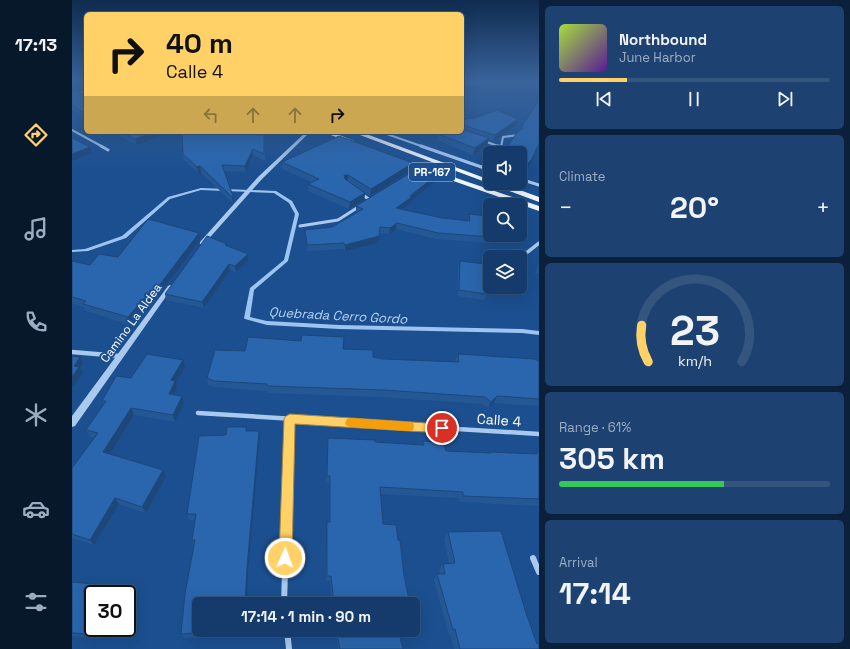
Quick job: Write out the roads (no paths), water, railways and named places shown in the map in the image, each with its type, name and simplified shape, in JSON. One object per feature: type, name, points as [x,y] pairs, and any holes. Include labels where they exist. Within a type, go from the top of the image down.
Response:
[{"type":"main road","points":[[331,134],[355,143]]},
{"type":"main road","name":"PR-167","points":[[360,134],[483,180]]},
{"type":"main road","name":"PR-167","points":[[391,157],[539,209]]},
{"type":"main road","name":"PR-167","points":[[511,190],[539,200]]},
{"type":"street","points":[[72,130],[108,150]]},
{"type":"street","points":[[199,247],[260,178],[306,134]]},
{"type":"street","points":[[387,134],[482,167]]},
{"type":"street","points":[[501,146],[503,137],[519,135]]},
{"type":"street","points":[[481,140],[498,146]]},
{"type":"street","points":[[413,172],[420,168]]},
{"type":"street","points":[[527,181],[539,185]]},
{"type":"street","points":[[300,226],[338,220],[371,199],[358,192]]},
{"type":"street","points":[[527,252],[539,243]]},
{"type":"street","name":"Camino La Aldea","points":[[72,423],[176,279]]},
{"type":"street","points":[[72,352],[121,356]]},
{"type":"street","name":"Calle 4","points":[[198,413],[539,434]]},
{"type":"street","points":[[284,597],[290,419]]},
{"type":"street","points":[[533,558],[539,572]]},
{"type":"street","points":[[288,637],[290,649]]},
{"type":"waterway","name":"Quebrada Cerro Gordo","points":[[72,251],[86,250],[124,237],[169,198],[201,189],[275,192],[291,202],[297,214],[286,261],[252,289],[247,318],[267,323],[339,327],[522,331],[539,333]]}]
